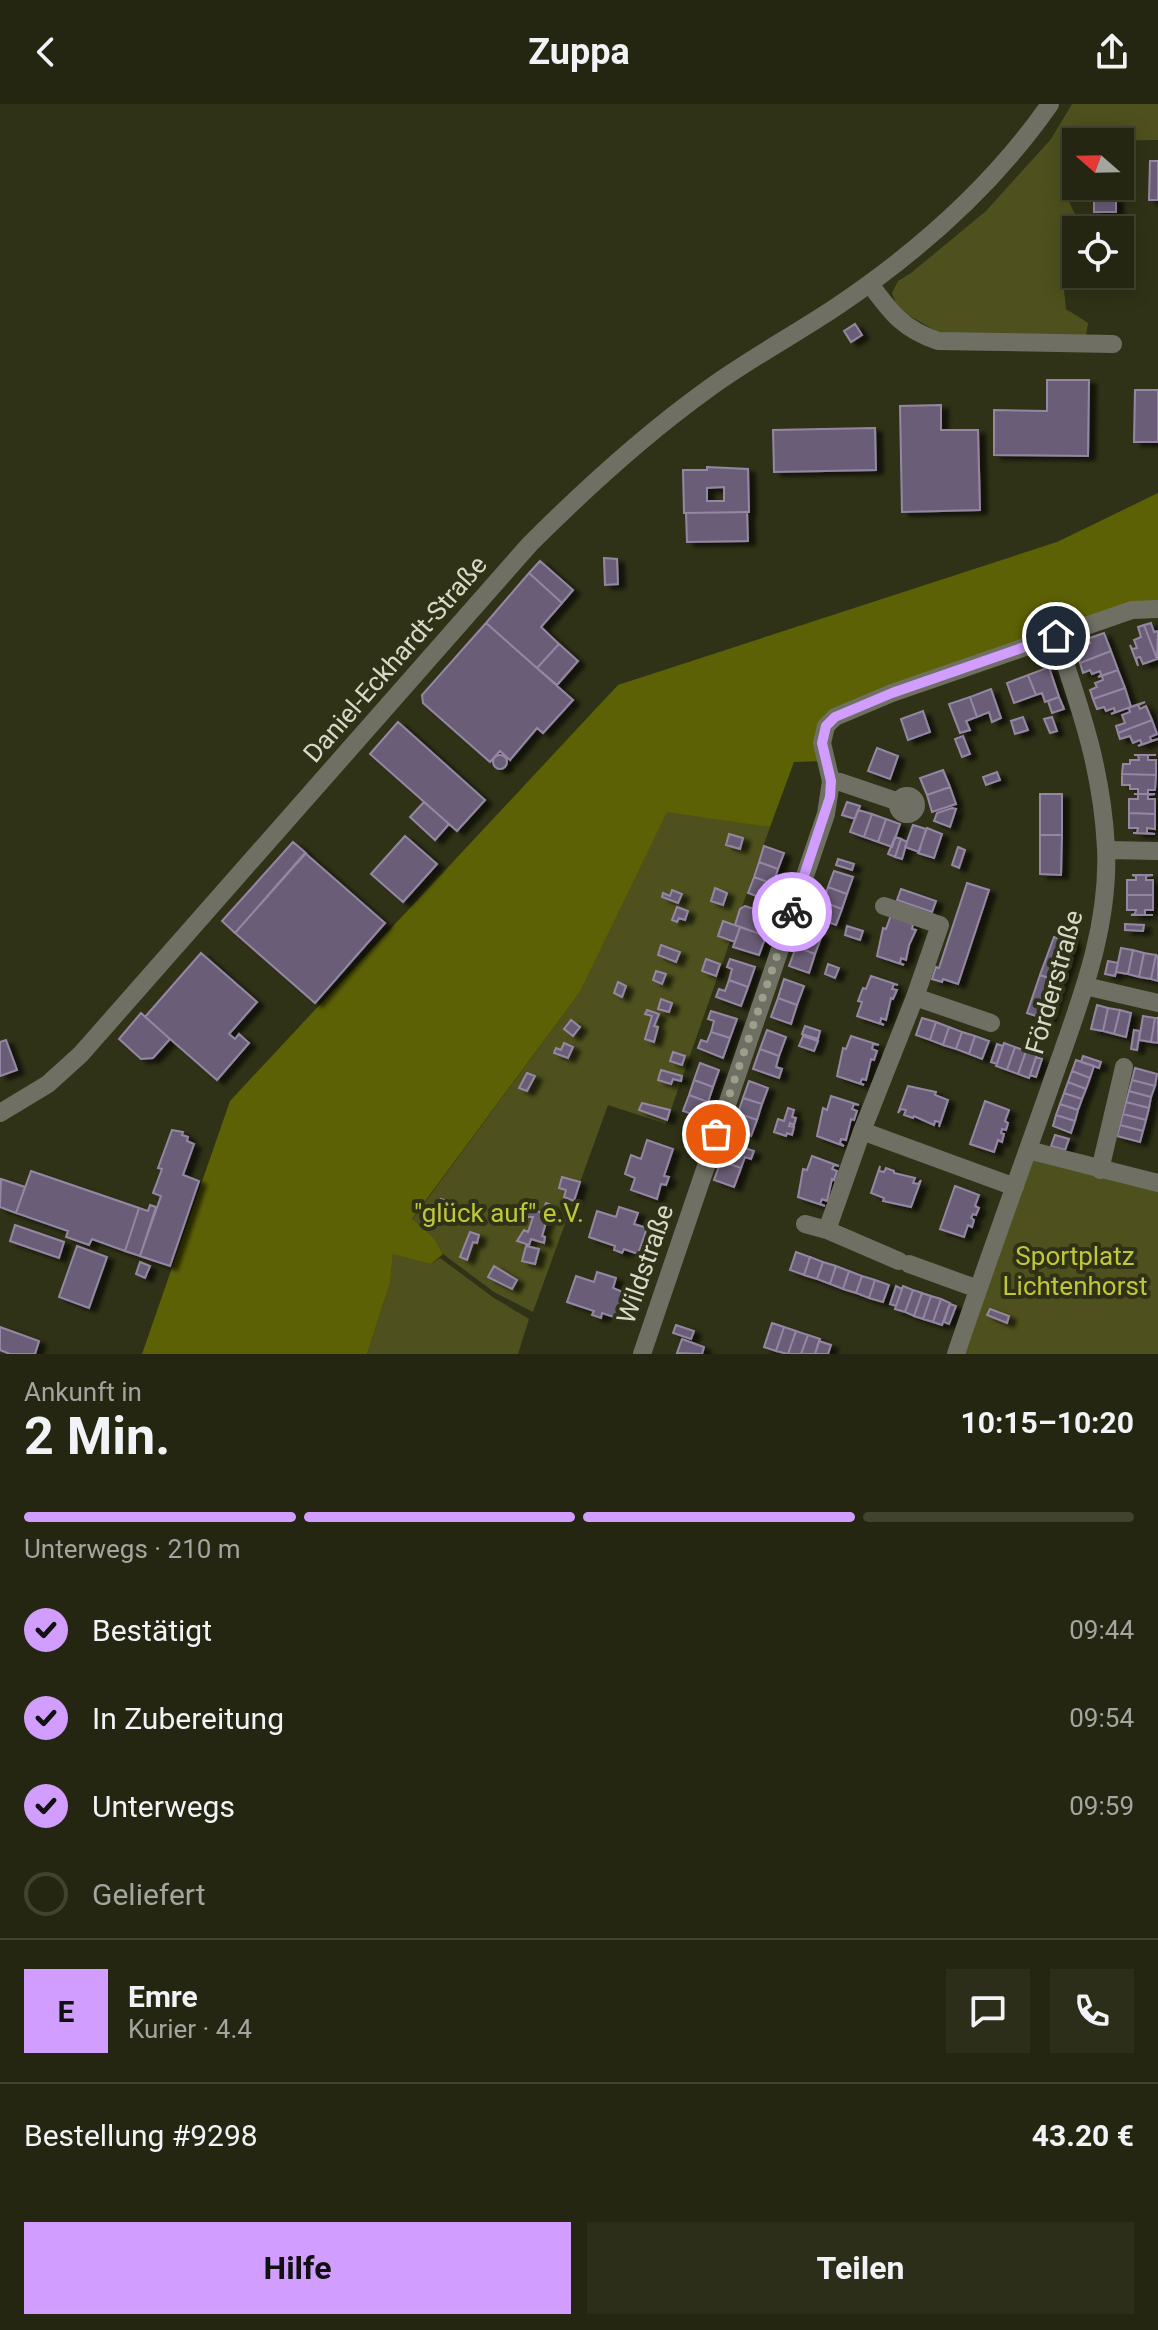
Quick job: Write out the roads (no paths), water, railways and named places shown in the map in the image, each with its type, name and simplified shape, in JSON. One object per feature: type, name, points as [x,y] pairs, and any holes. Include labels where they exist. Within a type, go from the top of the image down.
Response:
[{"type":"street","name":"Daniel-Eckhardt-Straße","points":[[0,1113],[48,1084],[81,1054],[530,544],[592,484],[661,424],[709,388],[870,284],[937,231],[980,190],[1050,104]]},
{"type":"street","points":[[870,284],[895,318],[913,331],[938,341],[1113,344]]},
{"type":"street","points":[[1056,636],[1132,610],[1158,609]]},
{"type":"street","name":"Wildstraße","points":[[642,1354],[826,814],[831,781],[822,743],[826,726],[845,711],[1056,636]]},
{"type":"street","name":"Förderstraße","points":[[956,1354],[1085,986],[1102,917],[1106,850],[1102,796],[1092,743],[1056,636]]},
{"type":"street","points":[[831,781],[899,802]]},
{"type":"street","points":[[1106,850],[1158,851]]},
{"type":"street","points":[[827,1230],[940,925],[884,906]]},
{"type":"street","points":[[1085,986],[1158,1003]]},
{"type":"street","points":[[915,997],[991,1023]]},
{"type":"street","points":[[1100,1170],[1124,1067]]},
{"type":"street","points":[[862,1131],[1015,1187]]},
{"type":"street","points":[[1028,1150],[1158,1183]]},
{"type":"street","points":[[805,1224],[978,1289]]},
{"type":"park label","name":"\"glück auf\" e.V.","points":[[499,1213]]},
{"type":"park label","name":"Sportplatz Lichtenhorst","points":[[1075,1271]]}]
